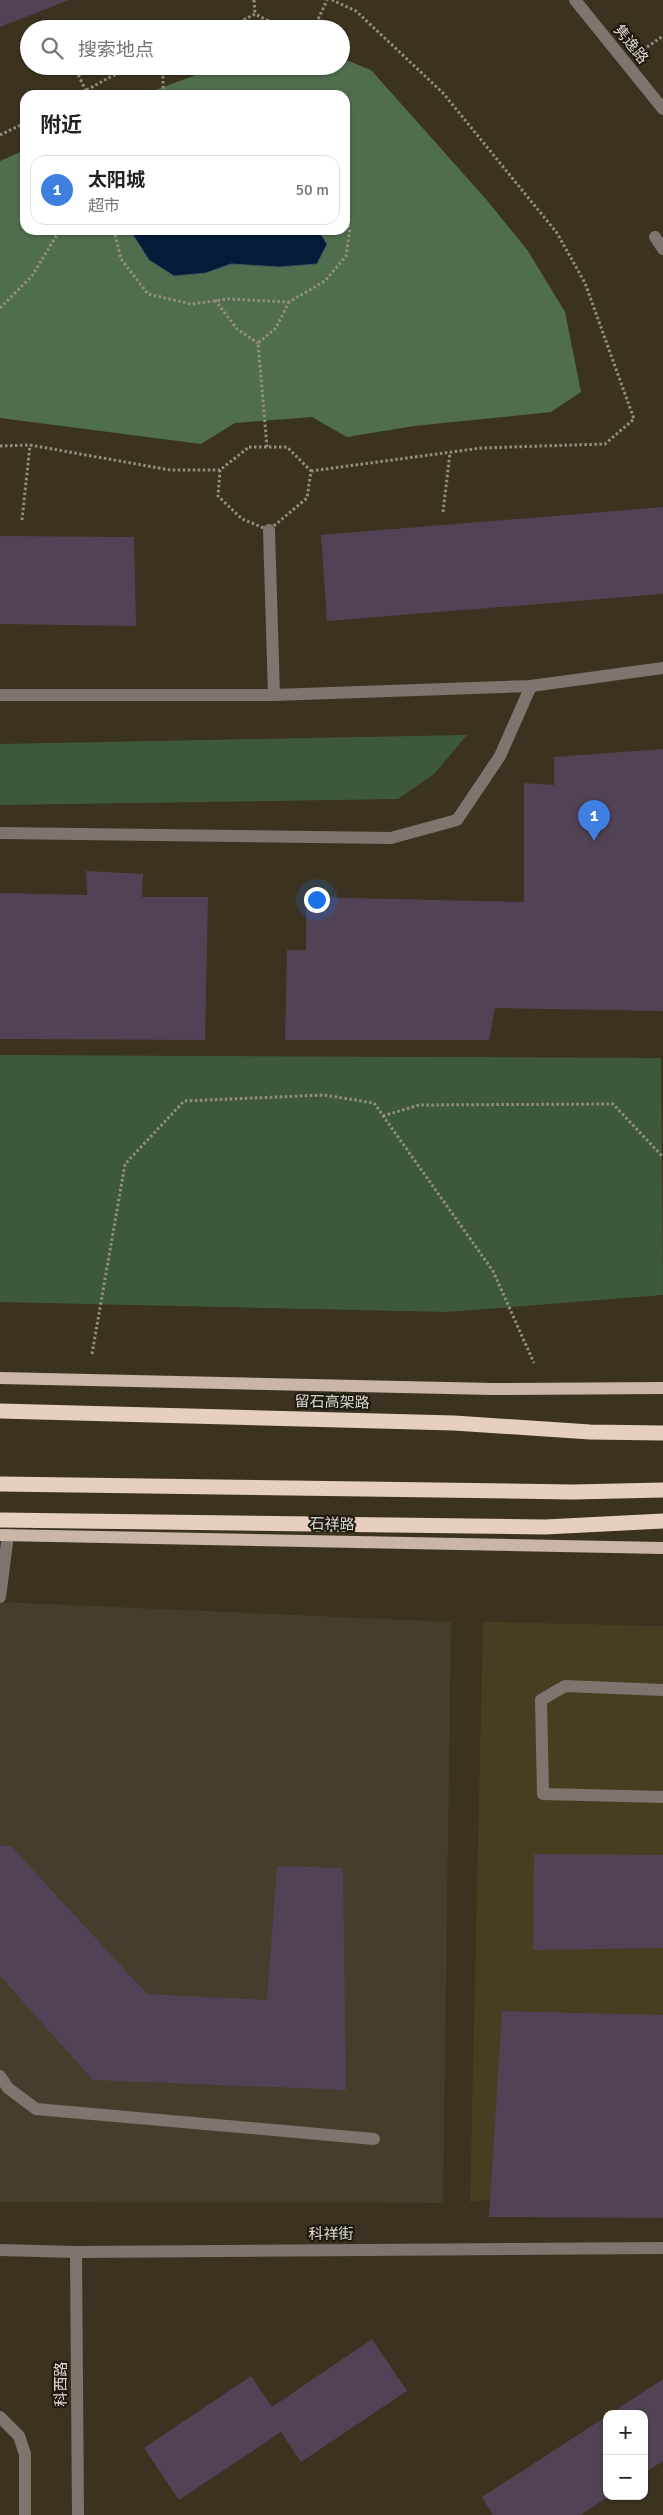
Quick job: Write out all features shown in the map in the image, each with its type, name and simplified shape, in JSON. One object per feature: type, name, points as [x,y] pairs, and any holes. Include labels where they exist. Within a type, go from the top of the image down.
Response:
[{"type":"highway","name":"留石高架路","points":[[0,1411],[454,1423],[590,1432],[663,1433]]},
{"type":"highway","points":[[0,1484],[573,1492],[663,1490]]},
{"type":"highway","points":[[0,1520],[544,1527],[663,1521]]},
{"type":"main road","points":[[0,1378],[545,1389],[663,1388]]},
{"type":"main road","name":"石祥路","points":[[4,1535],[663,1548]]},
{"type":"street","name":"隽逸路","points":[[575,0],[663,109]]},
{"type":"street","points":[[655,237],[663,249]]},
{"type":"street","points":[[270,530],[274,695]]},
{"type":"street","points":[[0,695],[274,695],[531,686],[663,668]]},
{"type":"street","points":[[0,833],[391,838],[457,820],[500,756],[531,686]]},
{"type":"street","points":[[0,1597],[4,1535]]},
{"type":"street","points":[[663,1690],[565,1686],[541,1700],[543,1794],[663,1797]]},
{"type":"street","points":[[0,2076],[8,2088],[36,2109],[374,2140]]},
{"type":"street","name":"科祥街","points":[[0,2250],[76,2252],[663,2248]]},
{"type":"street","name":"科西路","points":[[76,2252],[78,2515]]},
{"type":"street","points":[[0,2417],[19,2436],[25,2454],[26,2509]]},
{"type":"path","points":[[254,0],[255,14]]},
{"type":"path","points":[[318,20],[327,0]]},
{"type":"path","points":[[311,471],[481,448],[605,444],[634,419],[585,283],[557,232],[443,93],[356,12],[332,0]]},
{"type":"path","points":[[243,20],[255,14]]},
{"type":"path","points":[[255,14],[267,20]]},
{"type":"path","points":[[78,75],[86,90]]},
{"type":"path","points":[[88,90],[115,75]]},
{"type":"path","points":[[163,75],[163,90]]},
{"type":"path","points":[[0,135],[20,125]]},
{"type":"path","points":[[0,308],[32,276],[56,235]]},
{"type":"path","points":[[115,235],[121,259],[148,294],[191,304],[228,298],[289,302]]},
{"type":"path","points":[[258,343],[276,328],[289,302],[325,281],[346,256],[349,235]]},
{"type":"path","points":[[215,300],[237,329],[258,343]]},
{"type":"path","points":[[258,343],[267,447]]},
{"type":"path","points":[[0,446],[30,444],[170,470],[220,470],[250,447],[287,447],[311,471]]},
{"type":"path","points":[[22,520],[30,444]]},
{"type":"path","points":[[443,512],[450,453]]},
{"type":"path","points":[[220,470],[218,496],[242,518],[270,530],[308,498],[311,471]]},
{"type":"path","points":[[88,1380],[125,1164],[184,1101],[324,1095],[374,1103],[493,1272],[545,1389]]},
{"type":"path","points":[[383,1116],[419,1105],[613,1104],[663,1157]]},
{"type":"shaded area","points":[[0,1602],[451,1622],[443,2203],[0,2202]]},
{"type":"shaded area","points":[[483,1622],[663,1626],[663,2177],[470,2202]]},
{"type":"green space","points":[[350,62],[371,70],[485,198],[528,251],[565,312],[581,392],[551,412],[414,426],[347,437],[312,417],[235,423],[201,444],[0,418],[0,161],[20,152],[20,235],[350,235],[350,90],[155,90],[196,75],[350,75]]},
{"type":"green space","points":[[467,735],[434,774],[398,799],[0,805],[0,744]]},
{"type":"green space","points":[[0,1055],[661,1058],[663,1295],[447,1312],[0,1302]]},
{"type":"water","points":[[133,235],[321,235],[327,244],[317,264],[279,267],[231,264],[206,273],[174,276],[149,260]]},
{"type":"building","points":[[0,0],[69,0],[0,27]]},
{"type":"building","points":[[663,507],[663,594],[327,621],[321,535]]},
{"type":"building","points":[[0,536],[134,537],[136,626],[0,624]]},
{"type":"building","points":[[663,749],[663,1011],[495,1008],[489,1040],[285,1040],[287,950],[306,950],[306,897],[524,902],[524,783],[554,785],[554,757]]},
{"type":"building","points":[[86,871],[143,874],[142,897],[208,897],[205,1040],[0,1039],[0,893],[87,895]]},
{"type":"building","points":[[0,1846],[11,1846],[147,1994],[267,2000],[277,1866],[343,1868],[346,2090],[93,2080],[0,1976]]},
{"type":"building","points":[[534,1854],[663,1855],[663,1948],[533,1950]]},
{"type":"building","points":[[502,2011],[663,2015],[663,2218],[489,2217]]},
{"type":"building","points":[[372,2339],[407,2391],[301,2462],[281,2432],[179,2500],[144,2448],[251,2376],[272,2407]]},
{"type":"building","points":[[663,2379],[663,2461],[648,2470],[648,2410],[616,2410]]},
{"type":"building","points":[[603,2419],[603,2500],[581,2515],[493,2515],[482,2497]]},
{"type":"place","name":"太阳城","points":[[594,841]]}]
